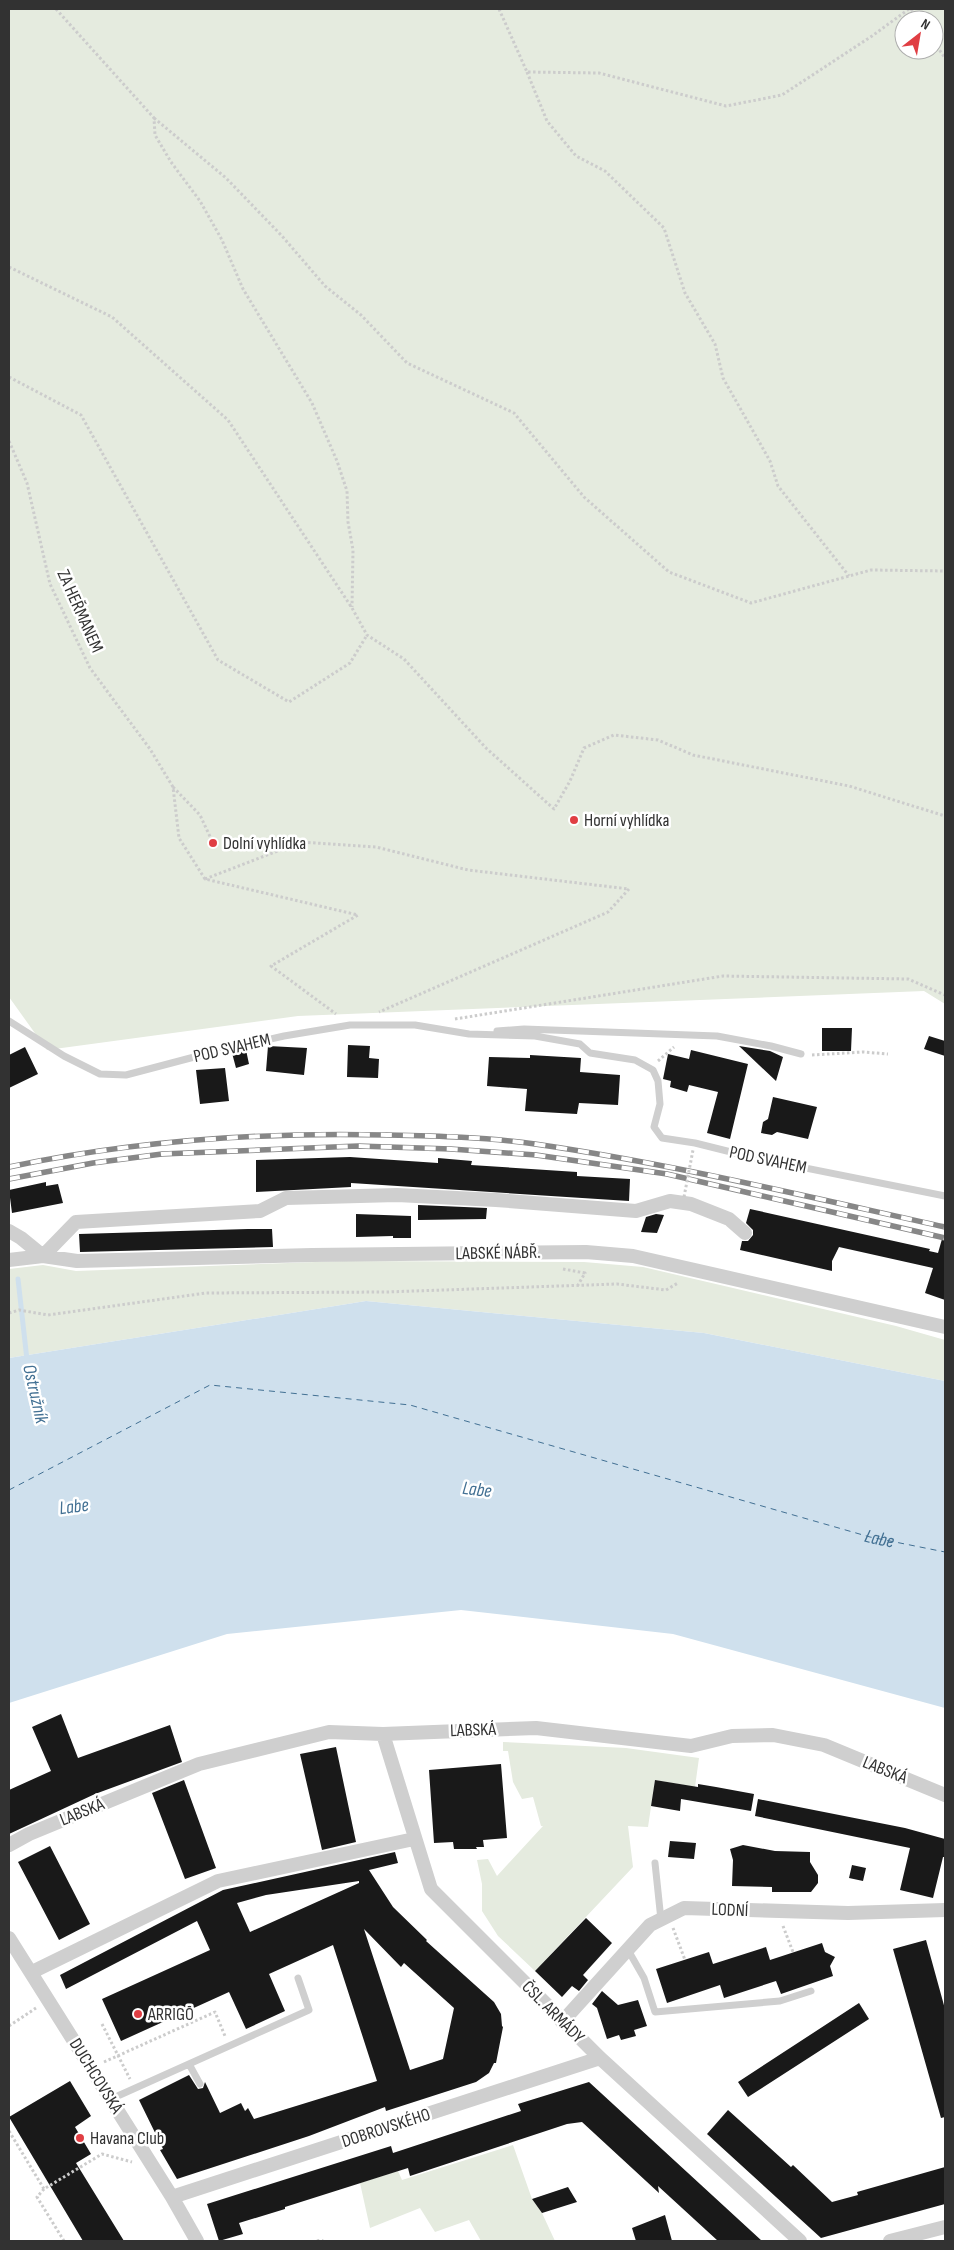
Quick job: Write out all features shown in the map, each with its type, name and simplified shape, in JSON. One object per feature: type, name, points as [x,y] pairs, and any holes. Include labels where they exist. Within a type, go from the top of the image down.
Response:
[{"type":"street","points":[[43,1256],[76,1222],[260,1211],[286,1198],[397,1195],[496,1200],[636,1212],[670,1201],[690,1204],[728,1219],[744,1233]]},
{"type":"street","name":"LABSKÉ NÁBŘ.","points":[[9,1232],[43,1256]]},
{"type":"street","name":"LABSKÉ NÁBŘ.","points":[[9,1260],[43,1256],[77,1261],[312,1255],[586,1252],[633,1256],[674,1264],[945,1327]]},
{"type":"street","name":"LABSKÁ","points":[[9,1845],[29,1834],[199,1764],[330,1732],[383,1734],[536,1728],[691,1746],[732,1736],[773,1734],[824,1745],[945,1795]]},
{"type":"street","name":"ČSL. ARMÁDY","points":[[383,1734],[431,1889],[562,2022],[800,2241]]},
{"type":"street","points":[[32,1972],[218,1881],[414,1839]]},
{"type":"street","name":"LODNÍ","points":[[562,2022],[650,1925],[684,1908],[848,1913],[945,1910]]},
{"type":"street","name":"DUCHCOVSKÁ","points":[[9,1938],[172,2197],[197,2241]]},
{"type":"street","name":"DOBROVSKÉHO","points":[[172,2197],[600,2058]]},
{"type":"street","points":[[890,2241],[945,2227]]},
{"type":"lane","name":"POD SVAHEM","points":[[9,1021],[64,1056],[100,1074],[126,1075],[218,1051],[350,1024],[415,1025],[469,1034],[535,1036],[580,1044],[590,1053],[635,1060],[653,1070],[658,1081],[660,1104],[654,1127],[662,1138],[695,1143],[751,1157],[945,1196]]},
{"type":"lane","name":"POD SVAHEM","points":[[469,1034],[524,1029],[716,1036],[771,1046],[801,1054]]},
{"type":"lane","points":[[655,1863],[665,1918]]},
{"type":"lane","points":[[628,1950],[644,1978],[655,2012],[780,2001],[811,1991]]},
{"type":"lane","points":[[111,2099],[309,2010],[298,1978]]},
{"type":"lane","points":[[190,2064],[200,2084]]},
{"type":"path","points":[[56,9],[154,118],[226,178],[282,236],[325,286],[361,315],[407,363],[514,413],[584,497],[669,572],[751,603],[871,570],[945,572]]},
{"type":"path","points":[[499,9],[547,121],[576,156],[605,171],[664,228],[685,293],[715,344],[723,378],[770,461],[778,486],[849,576]]},
{"type":"path","points":[[527,72],[599,73],[726,106],[782,95],[910,9]]},
{"type":"path","points":[[154,118],[154,135],[171,162],[200,200],[222,240],[243,288],[312,403],[337,461],[347,491],[348,522],[353,550],[352,608]]},
{"type":"path","points":[[9,267],[112,317],[228,420],[352,608],[367,635],[404,659],[486,748],[554,809],[570,781],[584,748],[614,735],[658,740],[693,755],[850,786],[945,816]]},
{"type":"path","points":[[9,377],[81,415],[218,660],[290,702],[350,663],[367,635]]},
{"type":"path","name":"ZA HEŘMANEM","points":[[9,441],[27,483],[50,584],[90,668],[150,749],[173,787]]},
{"type":"path","points":[[173,787],[200,816],[213,843]]},
{"type":"path","points":[[173,787],[179,838],[205,879],[358,915],[271,966],[350,1024]]},
{"type":"path","points":[[205,879],[301,842],[376,847],[468,870],[629,889],[608,912],[377,1013]]},
{"type":"path","points":[[454,1019],[723,976],[908,979],[945,995]]},
{"type":"path","points":[[653,1070],[666,1052],[694,1035]]},
{"type":"path","points":[[801,1054],[836,1055],[863,1052],[888,1054]]},
{"type":"path","points":[[684,1197],[693,1150]]},
{"type":"path","points":[[9,1312],[19,1310],[48,1315],[206,1293],[386,1292],[617,1284],[666,1290],[682,1280],[674,1264]]},
{"type":"path","points":[[578,1285],[585,1273]]},
{"type":"path","points":[[778,1911],[793,1952]]},
{"type":"path","points":[[665,1918],[685,1960]]},
{"type":"path","points":[[9,2026],[30,2012]]},
{"type":"path","points":[[104,2062],[215,2012],[229,2046]]},
{"type":"path","points":[[102,2024],[135,2088]]},
{"type":"path","points":[[9,2131],[44,2189]]},
{"type":"path","points":[[64,2241],[37,2197],[44,2189],[102,2154],[154,2168]]},
{"type":"path","points":[[317,2241],[323,2241]]},
{"type":"shaded area","points":[[9,9],[945,9],[945,1004],[924,991],[298,1016],[47,1050],[9,997]]},
{"type":"shaded area","points":[[343,1261],[584,1262],[643,1267],[896,1326],[945,1340],[945,1381],[704,1333],[366,1301],[9,1358],[9,1269],[43,1265],[76,1271]]},
{"type":"shaded area","points":[[503,1742],[626,1748],[699,1758],[695,1787],[655,1780],[648,1827],[628,1826],[633,1867],[535,1971],[498,1936],[482,1911],[482,1884],[477,1860],[488,1859],[497,1876],[543,1826],[541,1826],[533,1797],[522,1799],[513,1782],[508,1751],[503,1751]]},
{"type":"shaded area","points":[[513,2145],[532,2199],[542,2213],[555,2241],[481,2241],[469,2220],[435,2232],[420,2208],[370,2228],[360,2183],[398,2171],[402,2180]]},
{"type":"water","name":"Labe","points":[[366,1301],[704,1333],[945,1381],[945,1708],[673,1634],[461,1610],[227,1634],[9,1703],[9,1358]]},
{"type":"building","points":[[822,1028],[852,1028],[851,1051],[822,1051]]},
{"type":"building","points":[[929,1036],[945,1041],[945,1056],[924,1049]]},
{"type":"building","points":[[348,1045],[370,1046],[369,1058],[379,1059],[378,1078],[347,1077]]},
{"type":"building","points":[[268,1046],[307,1048],[304,1075],[266,1071]]},
{"type":"building","points":[[739,1046],[770,1051],[783,1057],[776,1081]]},
{"type":"building","points":[[25,1047],[38,1074],[9,1088],[9,1055]]},
{"type":"building","points":[[246,1050],[249,1064],[236,1068],[232,1053]]},
{"type":"building","points":[[691,1050],[748,1064],[730,1139],[707,1133],[718,1092],[689,1085],[687,1092],[670,1087],[671,1081],[663,1079],[668,1054],[689,1059]]},
{"type":"building","points":[[530,1055],[581,1058],[580,1072],[620,1075],[618,1105],[579,1103],[577,1114],[525,1111],[527,1089],[487,1086],[489,1057],[530,1058]]},
{"type":"building","points":[[225,1068],[229,1101],[200,1104],[196,1070]]},
{"type":"building","points":[[773,1097],[817,1107],[808,1139],[777,1132],[772,1135],[761,1133],[763,1122],[768,1119]]},
{"type":"building","points":[[350,1157],[438,1163],[438,1158],[472,1161],[471,1165],[577,1172],[577,1176],[630,1179],[629,1201],[351,1183],[351,1187],[256,1192],[256,1160]]},
{"type":"building","points":[[46,1182],[46,1186],[58,1184],[63,1203],[12,1213],[9,1190]]},
{"type":"building","points":[[418,1205],[487,1208],[486,1219],[418,1220]]},
{"type":"building","points":[[750,1209],[930,1249],[929,1251],[938,1253],[942,1239],[945,1240],[945,1300],[925,1293],[933,1268],[839,1247],[832,1261],[832,1271],[740,1250],[742,1241],[748,1241],[753,1235],[753,1230],[746,1223]]},
{"type":"building","points":[[356,1214],[411,1216],[411,1238],[393,1238],[393,1236],[356,1237]]},
{"type":"building","points":[[656,1214],[664,1215],[657,1233],[641,1232],[646,1217]]},
{"type":"building","points":[[272,1229],[273,1247],[80,1252],[79,1234]]},
{"type":"building","points":[[61,1714],[78,1758],[170,1725],[182,1762],[95,1794],[9,1834],[9,1790],[51,1771],[32,1727]]},
{"type":"building","points":[[336,1747],[356,1842],[322,1850],[300,1754]]},
{"type":"building","points":[[501,1764],[507,1838],[483,1840],[484,1847],[476,1847],[477,1849],[454,1849],[453,1842],[434,1843],[429,1770]]},
{"type":"building","points":[[184,1780],[216,1868],[185,1879],[152,1793]]},
{"type":"building","points":[[655,1780],[698,1787],[698,1784],[754,1794],[751,1811],[681,1799],[680,1811],[651,1806]]},
{"type":"building","points":[[758,1799],[905,1828],[945,1839],[945,1857],[943,1857],[933,1898],[900,1890],[910,1848],[755,1816]]},
{"type":"building","points":[[670,1841],[696,1843],[694,1859],[668,1857]]},
{"type":"building","points":[[743,1845],[775,1851],[810,1852],[810,1862],[818,1875],[818,1883],[811,1892],[772,1892],[772,1887],[732,1886],[733,1860],[730,1849]]},
{"type":"building","points":[[50,1846],[90,1924],[59,1940],[18,1862]]},
{"type":"building","points":[[395,1852],[398,1863],[369,1870],[393,1907],[426,1941],[494,2002],[501,2014],[503,2027],[496,2063],[494,2063],[489,2073],[476,2082],[386,2111],[385,2107],[309,2136],[177,2179],[160,2150],[163,2149],[139,2100],[189,2075],[198,2089],[203,2088],[205,2082],[220,2113],[241,2103],[245,2111],[248,2108],[254,2119],[377,2081],[333,1945],[269,1974],[285,2011],[246,2029],[229,1992],[121,2041],[102,1999],[210,1950],[197,1921],[66,1989],[60,1975],[223,1890]],"holes":[[[359,1881],[359,1883],[250,1932],[237,1903],[266,1895]],[[364,1929],[401,1967],[404,1963],[454,2008],[443,2059],[410,2070]]]},
{"type":"building","points":[[852,1865],[866,1868],[863,1881],[849,1878]]},
{"type":"building","points":[[586,1918],[612,1943],[583,1975],[588,1980],[579,1991],[572,1986],[562,1997],[535,1971]]},
{"type":"building","points":[[926,1940],[945,2009],[945,2117],[941,2118],[893,1949]]},
{"type":"building","points":[[822,1943],[825,1952],[835,1957],[830,1966],[833,1976],[781,1994],[776,1981],[724,1998],[720,1985],[667,2003],[656,1969],[709,1952],[713,1964],[766,1947],[770,1960]]},
{"type":"building","points":[[602,1991],[618,2005],[638,2000],[647,2026],[634,2030],[636,2036],[621,2040],[619,2035],[607,2039],[597,2008],[592,2004]]},
{"type":"building","points":[[859,2003],[869,2019],[748,2097],[738,2082]]},
{"type":"building","points":[[70,2081],[91,2116],[75,2127],[91,2154],[76,2163],[124,2241],[83,2241],[9,2117]]},
{"type":"building","points":[[589,2082],[762,2241],[718,2241],[658,2186],[659,2193],[582,2122],[567,2124],[410,2176],[408,2168],[285,2207],[285,2209],[239,2223],[243,2234],[219,2241],[207,2204],[391,2146],[393,2153],[521,2111],[518,2104]]},
{"type":"building","points":[[728,2110],[791,2167],[793,2165],[832,2202],[858,2195],[857,2192],[945,2167],[945,2204],[821,2238],[707,2134]]},
{"type":"building","points":[[568,2187],[577,2202],[542,2213],[532,2199]]},
{"type":"building","points":[[665,2215],[672,2241],[636,2241],[632,2228]]},
{"type":"waterway","name":"Ostružník","points":[[18,1279],[27,1360]]},
{"type":"ferry route","points":[[9,1490],[210,1385],[410,1405],[870,1537],[945,1552]]},
{"type":"railway","points":[[9,1167],[102,1151],[197,1140],[244,1137],[340,1134],[480,1138],[535,1144],[638,1161],[945,1227]]},
{"type":"railway","points":[[9,1179],[93,1163],[162,1154],[358,1146],[451,1149],[536,1155],[667,1174],[945,1238]]},
{"type":"place","name":"Horní vyhlídka","points":[[574,820]]},
{"type":"place","name":"Dolní vyhlídka","points":[[213,843]]},
{"type":"place","name":"ARRIGŌ","points":[[138,2014]]},
{"type":"place","name":"Havana Club","points":[[80,2138]]}]
